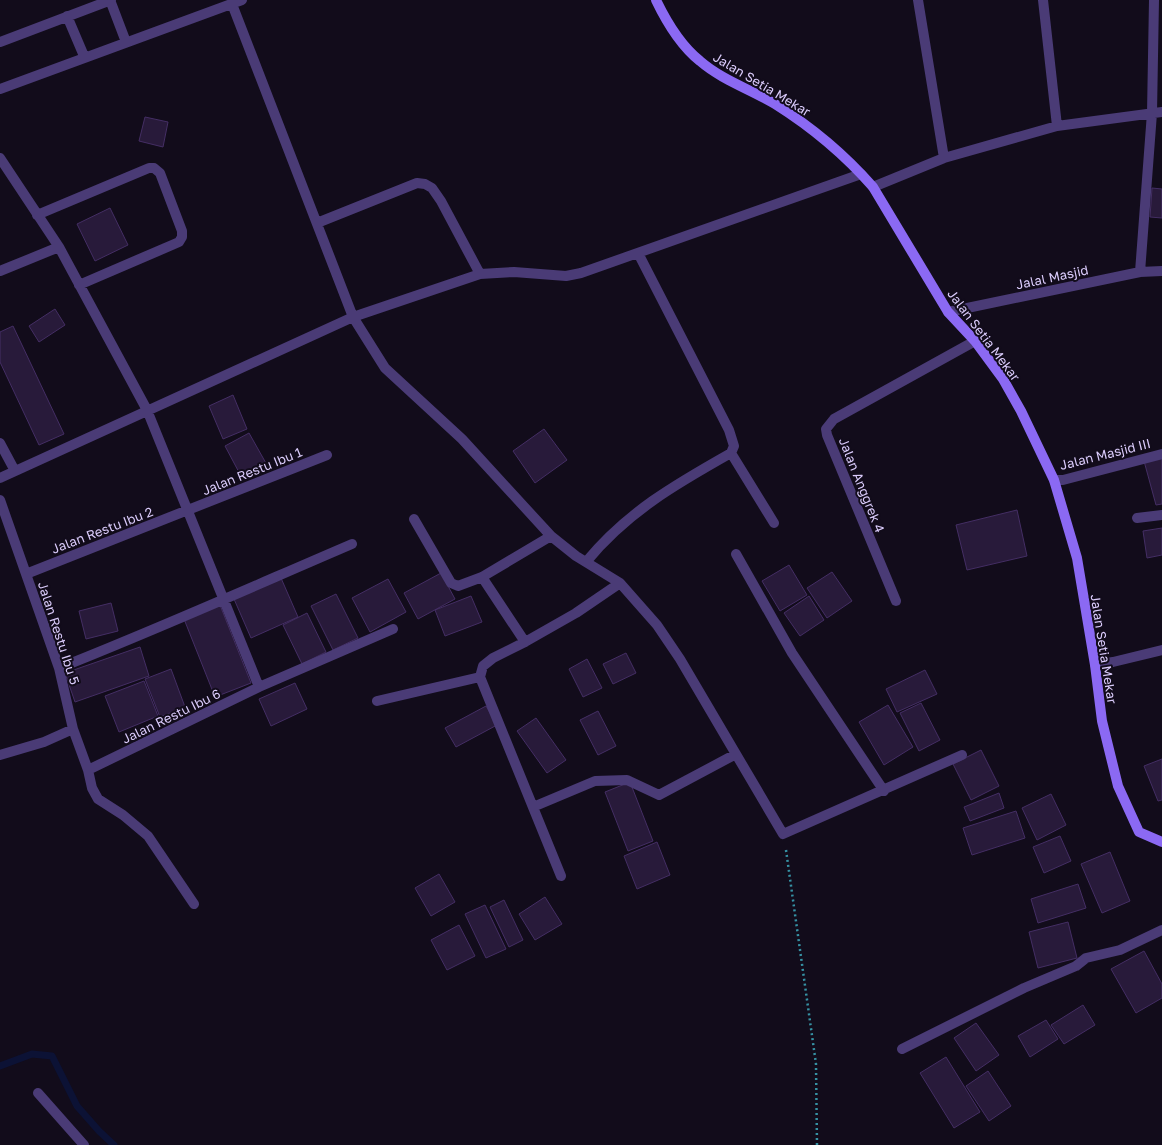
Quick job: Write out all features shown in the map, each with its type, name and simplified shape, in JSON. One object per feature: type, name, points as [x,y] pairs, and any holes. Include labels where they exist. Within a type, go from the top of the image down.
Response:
[{"type":"street","points":[[0,42],[110,0],[126,42]]},
{"type":"street","points":[[0,89],[84,56],[242,0]]},
{"type":"street","name":"Jalan Setia Mekar","points":[[656,0],[669,25],[684,45],[701,62],[722,76],[774,104],[807,126],[861,174],[873,187],[948,312],[975,341],[1003,379],[1021,411],[1054,480],[1077,558],[1095,665],[1102,721],[1118,786],[1139,832],[1162,842]]},
{"type":"street","points":[[918,0],[944,158]]},
{"type":"street","points":[[1043,0],[1057,126]]},
{"type":"street","points":[[1140,272],[1157,112],[1154,0]]},
{"type":"street","points":[[232,4],[353,317],[385,368],[462,439],[551,536],[586,562],[620,583],[657,625],[680,659],[783,834],[884,791],[962,755]]},
{"type":"street","points":[[67,16],[84,56]]},
{"type":"street","points":[[873,187],[944,158],[1057,126],[1157,112]]},
{"type":"street","points":[[0,158],[59,247],[147,410],[222,599],[259,687],[393,629]]},
{"type":"street","points":[[37,215],[149,168],[154,168],[160,173],[182,231],[180,242],[79,285]]},
{"type":"street","points":[[0,478],[353,317],[480,274],[514,272],[566,276],[581,273],[861,174]]},
{"type":"street","points":[[316,223],[417,183],[425,184],[432,188],[441,201],[480,274]]},
{"type":"street","points":[[0,271],[59,247]]},
{"type":"street","points":[[586,562],[602,542],[638,511],[666,490],[731,453],[734,446],[732,436],[638,253]]},
{"type":"street","name":"Jalal Masjid","points":[[948,312],[1140,272],[1162,271]]},
{"type":"street","name":"Jalan Anggrek 4","points":[[896,601],[827,435],[826,429],[834,419],[975,341]]},
{"type":"street","points":[[0,443],[15,471]]},
{"type":"street","points":[[731,453],[774,523]]},
{"type":"street","name":"Jalan Masjid III","points":[[1054,480],[1063,480],[1162,454]]},
{"type":"street","name":"Jalan Restu Ibu 1","points":[[187,511],[327,455]]},
{"type":"street","name":"Jalan Restu Ibu 5","points":[[0,500],[59,668],[73,729],[91,768],[92,788],[98,798],[124,815],[148,836],[194,904]]},
{"type":"street","name":"Jalan Restu Ibu 2","points":[[26,574],[187,511]]},
{"type":"street","points":[[1137,518],[1162,515]]},
{"type":"street","points":[[414,519],[451,583],[458,586],[482,577],[551,536]]},
{"type":"street","points":[[59,668],[143,635],[222,599],[352,544]]},
{"type":"street","points":[[736,554],[792,653],[884,791]]},
{"type":"street","points":[[482,577],[525,642]]},
{"type":"street","points":[[561,876],[480,677],[483,666],[493,658],[576,613],[620,583]]},
{"type":"street","points":[[1095,665],[1114,662],[1162,650]]},
{"type":"street","points":[[377,701],[480,677]]},
{"type":"street","name":"Jalan Restu Ibu 6","points":[[91,768],[259,687]]},
{"type":"street","points":[[0,755],[44,742],[73,729]]},
{"type":"street","points":[[533,807],[595,781],[627,780],[659,795],[736,754]]},
{"type":"street","points":[[902,1049],[1024,988],[1076,966],[1086,958],[1120,950],[1162,930]]},
{"type":"street","points":[[38,1093],[84,1145]]},
{"type":"path","points":[[783,834],[816,1064],[817,1145]]},
{"type":"building","points":[[145,117],[168,122],[163,147],[139,141]]},
{"type":"building","points":[[1152,188],[1162,189],[1162,218],[1150,217]]},
{"type":"building","points":[[110,208],[128,245],[95,261],[77,224]]},
{"type":"building","points":[[55,309],[65,325],[39,342],[29,326]]},
{"type":"building","points":[[13,326],[64,434],[39,445],[0,362],[0,332]]},
{"type":"building","points":[[233,395],[247,429],[223,439],[209,406]]},
{"type":"building","points":[[544,429],[567,460],[535,483],[513,451]]},
{"type":"building","points":[[249,433],[267,465],[242,478],[225,446]]},
{"type":"building","points":[[1162,457],[1162,504],[1156,505],[1144,461]]},
{"type":"building","points":[[1017,510],[1027,556],[967,570],[956,525]]},
{"type":"building","points":[[1162,528],[1162,555],[1147,558],[1143,531]]},
{"type":"building","points":[[789,565],[807,595],[780,611],[762,581]]},
{"type":"building","points":[[832,572],[852,601],[827,618],[807,588]]},
{"type":"building","points":[[441,573],[455,599],[418,619],[404,593]]},
{"type":"building","points":[[281,578],[298,617],[251,638],[234,599]]},
{"type":"building","points":[[388,579],[406,612],[370,632],[352,598]]},
{"type":"building","points":[[336,594],[358,638],[333,650],[311,606]]},
{"type":"building","points":[[471,596],[482,622],[445,636],[435,610]]},
{"type":"building","points":[[809,596],[824,620],[800,636],[784,613]]},
{"type":"building","points":[[111,603],[118,631],[86,639],[79,611]]},
{"type":"building","points":[[220,605],[251,683],[215,697],[184,619]]},
{"type":"building","points":[[307,613],[326,652],[302,664],[283,625]]},
{"type":"building","points":[[140,647],[149,676],[75,702],[65,673]]},
{"type":"building","points":[[626,653],[636,673],[613,684],[603,664]]},
{"type":"building","points":[[587,659],[602,688],[583,697],[569,669]]},
{"type":"building","points":[[171,669],[185,707],[160,717],[145,679]]},
{"type":"building","points":[[925,670],[937,694],[897,712],[886,689]]},
{"type":"building","points":[[144,681],[158,716],[119,732],[105,696]]},
{"type":"building","points":[[295,683],[307,709],[271,726],[259,699]]},
{"type":"building","points":[[921,703],[940,740],[919,751],[900,713]]},
{"type":"building","points":[[888,705],[913,747],[884,765],[859,722]]},
{"type":"building","points":[[486,706],[497,725],[456,747],[445,728]]},
{"type":"building","points":[[598,711],[616,746],[598,755],[580,720]]},
{"type":"building","points":[[536,718],[566,760],[547,773],[517,731]]},
{"type":"building","points":[[981,750],[999,786],[971,800],[953,764]]},
{"type":"building","points":[[1162,759],[1162,800],[1158,801],[1144,766]]},
{"type":"building","points":[[630,782],[653,841],[628,851],[605,792]]},
{"type":"building","points":[[999,793],[1004,808],[970,821],[964,807]]},
{"type":"building","points":[[1051,794],[1066,825],[1037,840],[1022,808]]},
{"type":"building","points":[[1016,811],[1025,838],[972,855],[963,828]]},
{"type":"building","points":[[1060,836],[1071,861],[1044,873],[1033,847]]},
{"type":"building","points":[[657,842],[670,875],[637,889],[624,856]]},
{"type":"building","points":[[1110,852],[1130,901],[1102,913],[1081,864]]},
{"type":"building","points":[[439,874],[455,902],[431,916],[415,888]]},
{"type":"building","points":[[1078,884],[1086,908],[1038,923],[1031,899]]},
{"type":"building","points":[[545,897],[562,924],[535,940],[519,914]]},
{"type":"building","points":[[504,900],[523,940],[509,947],[490,907]]},
{"type":"building","points":[[485,905],[506,949],[486,958],[465,914]]},
{"type":"building","points":[[1068,922],[1077,958],[1038,968],[1029,932]]},
{"type":"building","points":[[459,925],[475,956],[447,970],[431,940]]},
{"type":"building","points":[[1144,951],[1162,984],[1162,998],[1136,1013],[1111,969]]},
{"type":"building","points":[[1083,1005],[1095,1025],[1064,1044],[1051,1025]]},
{"type":"building","points":[[1046,1020],[1058,1039],[1030,1057],[1018,1036]]},
{"type":"building","points":[[976,1023],[999,1055],[976,1071],[954,1038]]},
{"type":"building","points":[[946,1057],[980,1112],[954,1128],[920,1073]]},
{"type":"building","points":[[988,1071],[1011,1106],[989,1121],[966,1086]]},
{"type":"waterway","points":[[0,1066],[32,1054],[52,1056],[77,1106],[99,1131],[114,1145]]}]
